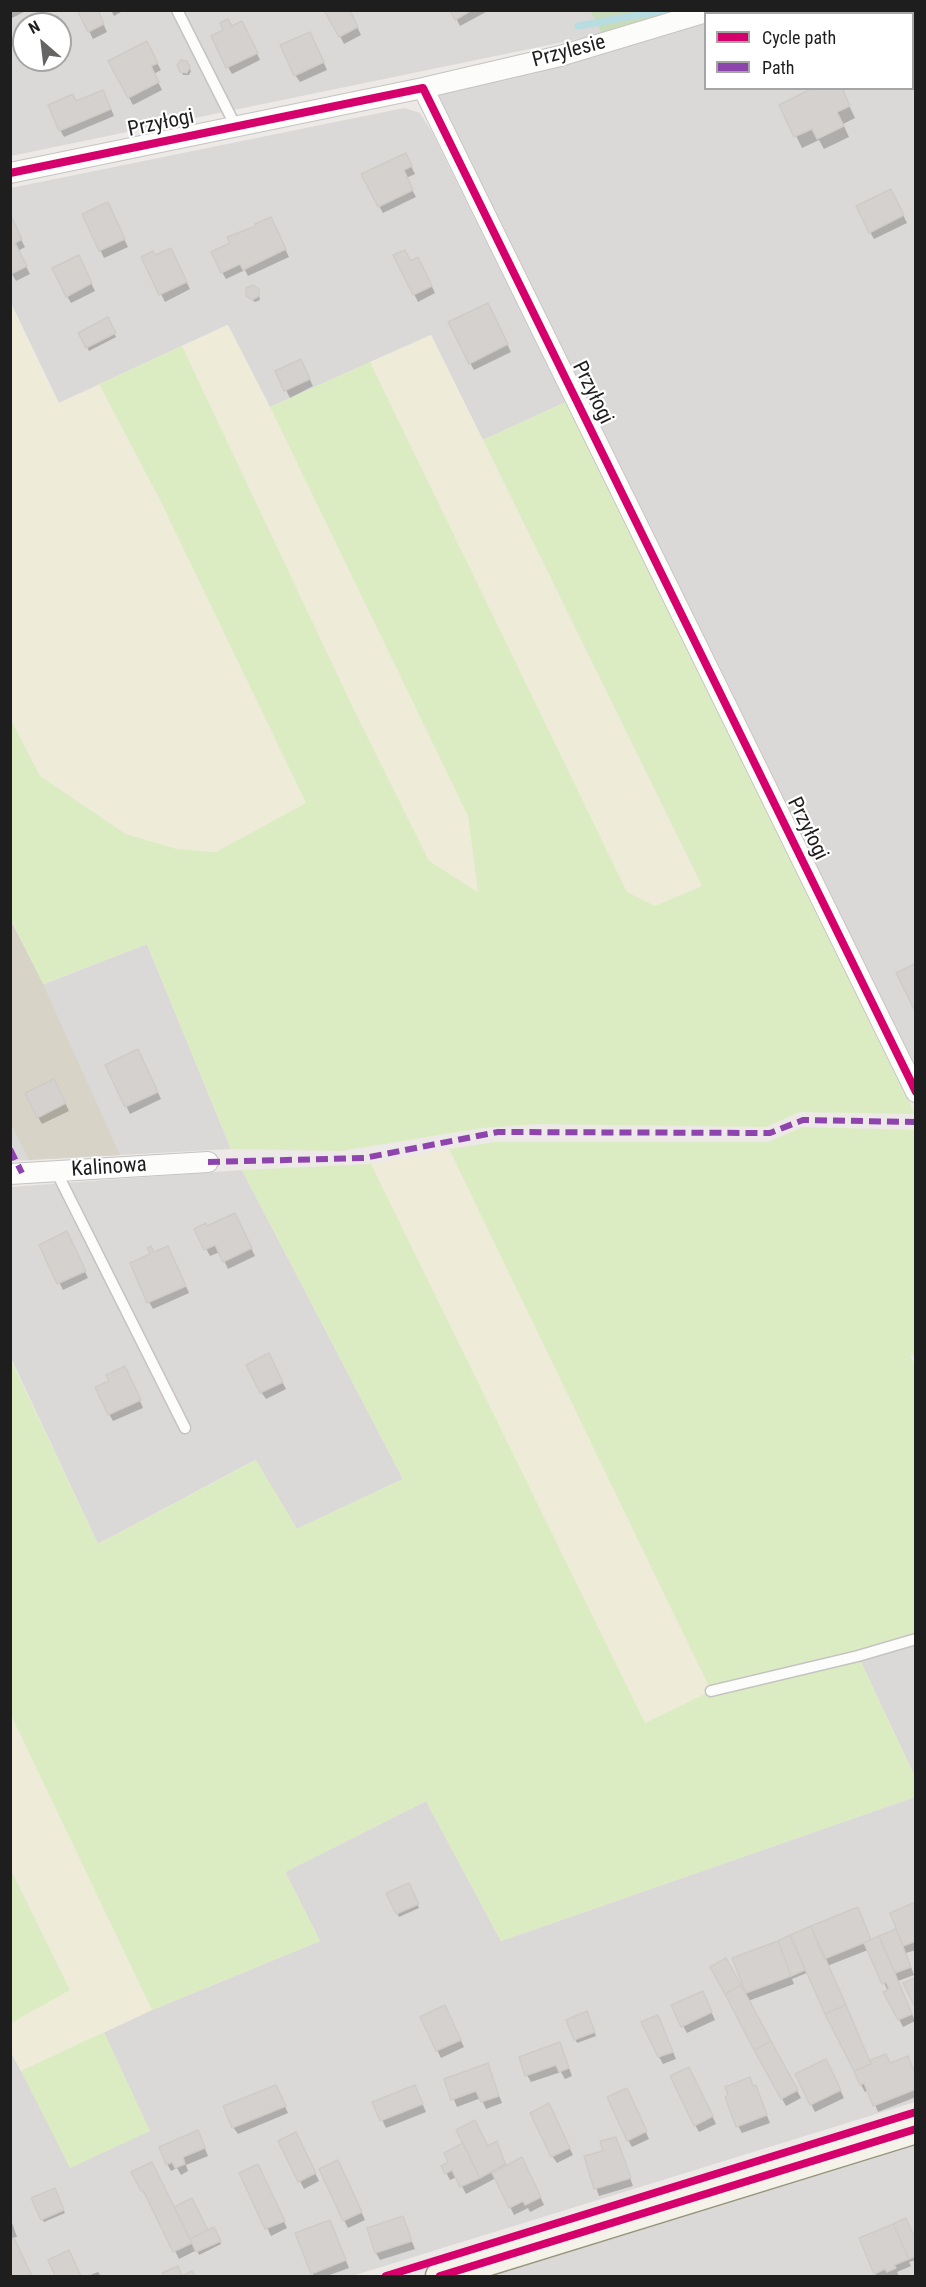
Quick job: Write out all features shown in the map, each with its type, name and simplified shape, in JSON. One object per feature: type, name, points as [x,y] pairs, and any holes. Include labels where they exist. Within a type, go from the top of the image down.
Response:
[{"type":"street","name":"Przylesie","points":[[423,88],[560,56],[704,13]]},
{"type":"street","name":"Przyłogi","points":[[10,173],[423,88],[915,1092]]},
{"type":"street","name":"Kalinowa","points":[[10,1174],[208,1162]]},
{"type":"street","points":[[440,2277],[915,2129]]},
{"type":"lane","points":[[177,10],[236,127]]},
{"type":"lane","points":[[56,1171],[184,1428]]},
{"type":"lane","points":[[711,1691],[858,1656],[915,1639]]},
{"type":"shaded area","points":[[590,10],[602,34],[11,156],[11,11]]},
{"type":"shaded area","points":[[730,10],[915,11],[915,1082],[729,702],[589,404],[433,91],[704,18],[704,90],[914,90],[914,12],[723,12]]},
{"type":"shaded area","points":[[404,108],[420,113],[432,132],[566,402],[483,440],[431,335],[270,407],[227,325],[59,403],[11,303],[11,188]]},
{"type":"shaded area","points":[[10,303],[58,403],[99,385],[159,498],[306,803],[216,852],[176,849],[126,834],[40,776],[11,718]]},
{"type":"shaded area","points":[[228,325],[468,816],[478,892],[429,861],[356,714],[182,346]]},
{"type":"shaded area","points":[[431,335],[702,887],[655,906],[627,892],[576,789],[370,362]]},
{"type":"shaded area","points":[[10,919],[44,984],[147,944],[231,1149],[11,1161]]},
{"type":"shaded area","points":[[10,919],[43,984],[120,1155],[29,1160],[11,1124]]},
{"type":"shaded area","points":[[449,1149],[711,1691],[644,1723],[371,1164]]},
{"type":"shaded area","points":[[242,1170],[403,1479],[297,1529],[255,1460],[98,1544],[11,1358],[10,1187]]},
{"type":"shaded area","points":[[915,1639],[915,1777],[858,1656]]},
{"type":"shaded area","points":[[11,1715],[152,2010],[21,2071],[11,2051],[10,2023],[70,1989],[11,1868]]},
{"type":"shaded area","points":[[915,1797],[915,2102],[352,2276],[11,2276],[10,2051],[21,2071],[152,2010],[320,1941],[285,1872],[426,1801],[501,1941]]},
{"type":"shaded area","points":[[915,2141],[915,2276],[482,2276]]},
{"type":"green space","points":[[590,11],[679,11],[602,34]]},
{"type":"green space","points":[[182,346],[356,714],[429,861],[478,892],[468,816],[270,407],[370,362],[627,892],[655,906],[702,886],[483,440],[566,402],[793,861],[915,1114],[800,1112],[766,1127],[536,1124],[482,1128],[341,1151],[231,1149],[147,944],[43,984],[11,919],[10,718],[40,776],[126,834],[176,849],[216,852],[306,803],[159,498],[99,384]]},
{"type":"green space","points":[[803,1127],[915,1130],[916,1355],[910,1356],[916,1367],[915,1639],[858,1656],[915,1777],[915,1797],[501,1941],[426,1801],[285,1872],[320,1941],[152,2010],[11,1715],[10,1358],[98,1544],[256,1460],[297,1529],[403,1479],[242,1170],[371,1164],[645,1723],[711,1691],[449,1149],[496,1142],[768,1142]]},
{"type":"green space","points":[[10,1868],[70,1990],[11,2023],[10,2023]]},
{"type":"green space","points":[[104,2032],[150,2131],[70,2168],[21,2071]]},
{"type":"building","points":[[77,10],[98,10],[104,24],[88,32]]},
{"type":"building","points":[[350,10],[358,27],[339,37],[325,12]]},
{"type":"building","points":[[450,10],[472,10],[455,20]]},
{"type":"building","points":[[228,19],[232,26],[242,21],[258,53],[226,68],[211,36],[223,30],[220,23]]},
{"type":"building","points":[[310,32],[324,62],[294,76],[280,45]]},
{"type":"building","points":[[147,41],[158,63],[151,66],[159,82],[128,98],[108,61]]},
{"type":"building","points":[[181,60],[187,61],[190,67],[187,73],[180,72],[177,65]]},
{"type":"building","points":[[103,90],[111,109],[59,131],[48,105],[73,94],[76,101]]},
{"type":"building","points":[[809,90],[843,90],[850,106],[837,112],[844,126],[817,139],[812,129],[794,137],[779,105]]},
{"type":"building","points":[[406,153],[412,166],[404,170],[413,190],[378,207],[361,174]]},
{"type":"building","points":[[891,189],[904,215],[869,233],[856,206]]},
{"type":"building","points":[[108,202],[125,239],[99,251],[82,214]]},
{"type":"building","points":[[11,216],[22,239],[15,243],[27,266],[11,274]]},
{"type":"building","points":[[271,217],[286,249],[243,270],[240,264],[221,273],[211,252],[230,243],[227,237],[256,226],[255,224]]},
{"type":"building","points":[[171,248],[187,282],[159,295],[141,257],[153,251],[155,255]]},
{"type":"building","points":[[405,250],[411,261],[418,257],[432,286],[413,295],[393,255]]},
{"type":"building","points":[[79,255],[92,283],[66,297],[52,268]]},
{"type":"building","points":[[253,285],[259,289],[259,296],[252,300],[246,296],[246,288]]},
{"type":"building","points":[[488,303],[508,344],[469,364],[448,322]]},
{"type":"building","points":[[108,317],[116,333],[86,348],[78,333]]},
{"type":"building","points":[[301,359],[310,379],[284,391],[275,371]]},
{"type":"building","points":[[916,963],[916,1011],[915,1011],[896,973]]},
{"type":"building","points":[[138,1049],[158,1092],[125,1107],[105,1065]]},
{"type":"building","points":[[54,1079],[66,1103],[37,1118],[25,1093]]},
{"type":"building","points":[[235,1213],[252,1248],[223,1262],[215,1245],[204,1250],[194,1229],[206,1223],[207,1226]]},
{"type":"building","points":[[67,1231],[86,1271],[57,1284],[39,1245]]},
{"type":"building","points":[[151,1246],[154,1252],[168,1246],[186,1286],[147,1303],[130,1263],[150,1254],[147,1248]]},
{"type":"building","points":[[269,1353],[283,1382],[260,1393],[246,1365]]},
{"type":"building","points":[[125,1366],[141,1400],[108,1415],[95,1387],[109,1381],[106,1375]]},
{"type":"building","points":[[409,1883],[419,1904],[396,1914],[386,1893]]},
{"type":"building","points":[[916,1902],[916,1941],[903,1946],[890,1913]]},
{"type":"building","points":[[858,1907],[871,1940],[824,1959],[811,1926]]},
{"type":"building","points":[[811,1926],[846,2005],[825,2014],[790,1935]]},
{"type":"building","points":[[896,1929],[911,1967],[895,1973],[879,1936]]},
{"type":"building","points":[[790,1935],[805,1970],[791,1976],[778,1941]]},
{"type":"building","points":[[879,1936],[912,2014],[898,2020],[883,1992],[889,1989],[886,1982],[882,1984],[864,1943]]},
{"type":"building","points":[[778,1941],[791,1976],[746,1993],[732,1958]]},
{"type":"building","points":[[726,1958],[741,1985],[725,1994],[710,1967]]},
{"type":"building","points":[[916,1978],[916,2009],[903,1983]]},
{"type":"building","points":[[741,1985],[771,2041],[754,2050],[725,1994]]},
{"type":"building","points":[[703,1991],[712,2012],[681,2027],[671,2005]]},
{"type":"building","points":[[445,2005],[461,2040],[436,2051],[420,2017]]},
{"type":"building","points":[[846,2005],[871,2064],[854,2071],[825,2014]]},
{"type":"building","points":[[587,2011],[595,2032],[574,2040],[566,2020]]},
{"type":"building","points":[[658,2015],[673,2052],[658,2057],[641,2022]]},
{"type":"building","points":[[771,2041],[798,2090],[781,2099],[754,2050]]},
{"type":"building","points":[[560,2042],[569,2068],[559,2072],[556,2065],[525,2076],[519,2057]]},
{"type":"building","points":[[886,2054],[890,2063],[908,2056],[916,2076],[916,2089],[873,2106],[864,2083],[860,2085],[854,2071],[871,2064],[870,2060]]},
{"type":"building","points":[[826,2059],[841,2090],[810,2105],[795,2074]]},
{"type":"building","points":[[488,2063],[499,2096],[481,2102],[476,2091],[451,2100],[444,2079]]},
{"type":"building","points":[[689,2067],[713,2116],[694,2126],[670,2076]]},
{"type":"building","points":[[750,2077],[753,2086],[756,2085],[767,2115],[736,2127],[725,2097],[728,2095],[725,2087]]},
{"type":"building","points":[[276,2085],[286,2106],[232,2128],[223,2106]]},
{"type":"building","points":[[415,2085],[423,2104],[380,2121],[372,2102]]},
{"type":"building","points":[[627,2088],[647,2131],[627,2141],[607,2097]]},
{"type":"building","points":[[549,2103],[570,2148],[551,2157],[530,2113]]},
{"type":"building","points":[[475,2120],[488,2146],[497,2141],[505,2164],[480,2178],[456,2130]]},
{"type":"building","points":[[198,2130],[205,2148],[183,2157],[185,2164],[175,2168],[172,2162],[166,2165],[159,2147]]},
{"type":"building","points":[[296,2132],[316,2173],[298,2182],[278,2141]]},
{"type":"building","points":[[616,2137],[631,2178],[594,2189],[584,2156],[603,2151],[600,2141]]},
{"type":"building","points":[[463,2143],[480,2178],[460,2187],[452,2170],[445,2174],[441,2166],[448,2162],[444,2153]]},
{"type":"building","points":[[522,2157],[541,2197],[525,2205],[523,2201],[509,2208],[492,2173]]},
{"type":"building","points":[[338,2160],[362,2212],[343,2221],[319,2169]]},
{"type":"building","points":[[152,2162],[192,2243],[173,2252],[143,2190],[141,2191],[131,2172]]},
{"type":"building","points":[[258,2164],[285,2221],[265,2229],[239,2173]]},
{"type":"building","points":[[55,2188],[64,2210],[41,2220],[31,2198]]},
{"type":"building","points":[[192,2198],[208,2230],[190,2239],[174,2207]]},
{"type":"building","points":[[403,2216],[412,2241],[375,2253],[367,2228]]},
{"type":"building","points":[[906,2218],[916,2241],[916,2256],[909,2259],[893,2224]]},
{"type":"building","points":[[330,2220],[346,2260],[311,2274],[295,2233]]},
{"type":"building","points":[[893,2224],[909,2259],[894,2265],[896,2268],[887,2272],[885,2269],[874,2274],[859,2238]]},
{"type":"building","points":[[214,2227],[221,2241],[196,2252],[190,2239]]},
{"type":"building","points":[[14,2238],[32,2276],[10,2276],[10,2240]]},
{"type":"building","points":[[69,2250],[81,2276],[55,2276],[48,2260]]},
{"type":"building","points":[[178,2266],[182,2276],[164,2276],[162,2273]]},
{"type":"building","points":[[192,2271],[195,2276],[182,2276]]},
{"type":"waterway","points":[[578,26],[666,10]]},
{"type":"marked path","points":[[208,1162],[364,1158],[498,1132],[770,1133],[803,1120],[916,1122]]},
{"type":"marked path","points":[[10,1149],[22,1173]]},
{"type":"cycle path","points":[[10,173],[423,88],[916,1092]]},
{"type":"cycle path","points":[[386,2276],[916,2112]]},
{"type":"cycle path","points":[[440,2276],[916,2129]]}]
